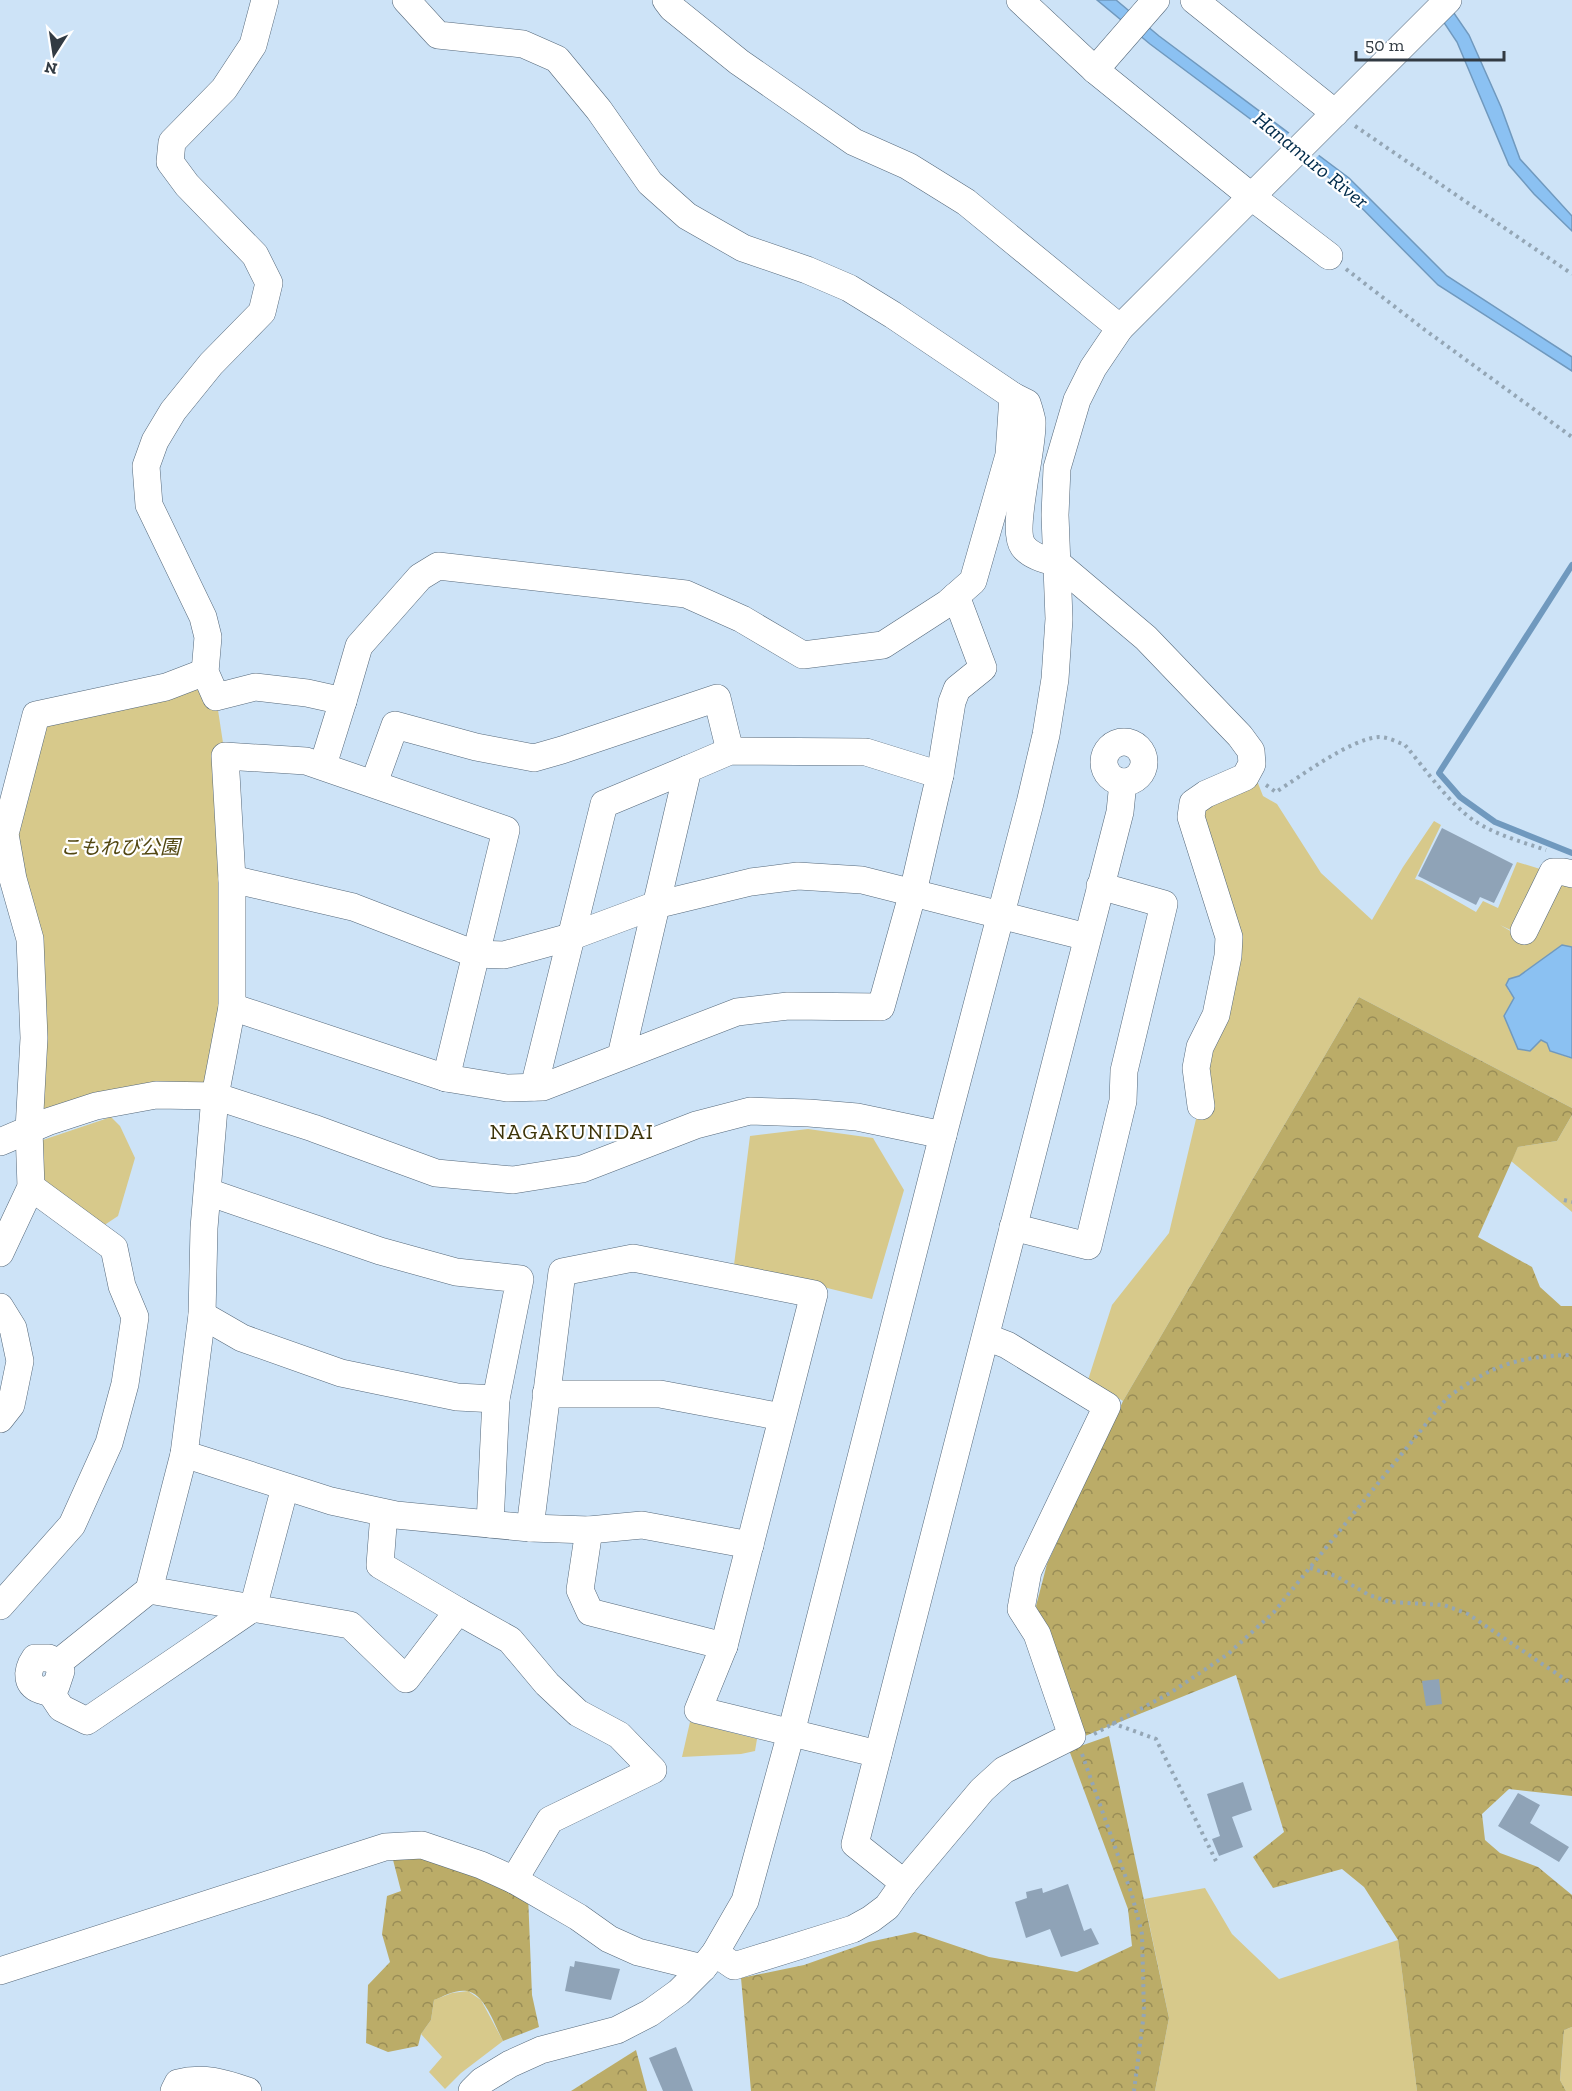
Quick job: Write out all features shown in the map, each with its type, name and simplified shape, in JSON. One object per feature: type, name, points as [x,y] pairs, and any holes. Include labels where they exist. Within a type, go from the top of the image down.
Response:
[{"type":"street","points":[[266,0],[253,45],[224,89],[172,142],[170,162],[187,185],[255,255],[269,283],[262,312],[211,364],[173,411],[155,441],[146,466],[149,505],[203,617],[208,637],[205,672],[216,697],[255,687],[307,693],[343,701]]},
{"type":"street","points":[[406,0],[438,35],[523,44],[557,58],[599,110],[650,183],[687,216],[743,248],[807,270],[849,288],[1027,404],[1032,420],[1029,459],[1018,529],[1023,546],[1041,559],[1056,562],[1146,638],[1240,736],[1251,751],[1252,764],[1245,777],[1193,802],[1191,816],[1229,937],[1228,956],[1216,1015],[1200,1047],[1196,1068],[1201,1106]]},
{"type":"street","points":[[666,0],[672,8],[739,62],[854,142],[908,166],[966,202],[1120,328]]},
{"type":"street","points":[[1020,0],[1329,256]]},
{"type":"street","points":[[1099,65],[1156,0]]},
{"type":"street","points":[[1194,0],[1331,117]]},
{"type":"street","points":[[472,2091],[510,2064],[541,2050],[617,2030],[650,2013],[679,1992],[709,1961],[746,1901],[1046,735],[1055,679],[1059,619],[1056,562],[1057,468],[1066,431],[1077,400],[1093,369],[1120,328],[1449,0]]},
{"type":"street","points":[[323,765],[359,646],[420,578],[438,566],[686,594],[742,619],[803,655],[883,645],[956,596],[973,581],[1009,455],[1013,396]]},
{"type":"street","points":[[232,1007],[446,1078],[507,1088],[543,1087],[737,1012],[788,1006],[881,1007],[913,892],[940,775],[952,702],[957,689],[983,668],[956,596]]},
{"type":"street","points":[[0,1253],[31,1187],[29,1130],[34,1038],[30,939],[13,879],[5,834],[36,714],[166,687],[205,672]]},
{"type":"street","points":[[374,783],[395,725],[476,747],[534,758],[717,698],[730,751]]},
{"type":"street","points":[[534,1087],[604,804],[730,751],[866,752],[940,775]]},
{"type":"street","points":[[285,1487],[253,1608],[87,1721],[61,1708],[49,1690],[39,1690],[30,1683],[28,1675],[35,1658],[49,1658],[58,1663],[148,1590],[184,1454],[202,1315],[204,1228],[215,1096],[232,1007],[232,879],[225,756],[306,761],[323,765],[506,830],[446,1078]]},
{"type":"street","points":[[621,1056],[688,769]]},
{"type":"street","points":[[904,1882],[855,1844],[1120,812],[1123,782]]},
{"type":"street","points":[[1524,932],[1553,872],[1572,874]]},
{"type":"street","points":[[232,879],[353,907],[475,954],[504,955],[570,937],[656,905],[751,882],[798,876],[862,880],[1087,937]]},
{"type":"street","points":[[1013,1227],[1088,1246],[1123,1101],[1124,1071],[1164,904],[1101,886]]},
{"type":"street","points":[[0,1142],[96,1106],[156,1095],[215,1096],[313,1128],[436,1173],[513,1180],[582,1169],[696,1125],[750,1111],[857,1117],[943,1136]]},
{"type":"street","points":[[0,1606],[72,1525],[110,1443],[125,1384],[135,1317],[122,1286],[114,1248],[31,1187]]},
{"type":"street","points":[[208,1192],[380,1251],[456,1272],[520,1279],[496,1399],[490,1524]]},
{"type":"street","points":[[530,1528],[562,1272],[633,1258],[814,1294],[724,1646],[698,1710],[878,1754]]},
{"type":"street","points":[[0,1307],[13,1328],[20,1361],[11,1405],[0,1419]]},
{"type":"street","points":[[202,1315],[242,1338],[341,1373],[457,1397],[496,1399]]},
{"type":"street","points":[[0,1971],[385,1848],[422,1845],[481,1865],[514,1880],[638,1952],[734,1966],[853,1929],[871,1920],[887,1907],[904,1882],[982,1790],[1004,1770],[1074,1738],[1037,1634],[1021,1609],[1028,1570],[1107,1406],[1007,1345],[986,1337]]},
{"type":"street","points":[[546,1394],[660,1394],[782,1417]]},
{"type":"street","points":[[184,1454],[331,1501],[384,1513],[530,1528],[589,1530],[642,1525],[750,1545]]},
{"type":"street","points":[[384,1513],[380,1565],[510,1640],[547,1684],[578,1713],[619,1735],[653,1770],[550,1820],[514,1880]]},
{"type":"street","points":[[589,1530],[580,1590],[590,1612],[724,1646]]},
{"type":"street","points":[[148,1590],[350,1625],[406,1679],[458,1611]]},
{"type":"street","points":[[174,2091],[177,2083],[192,2079],[219,2081],[248,2091]]},
{"type":"path","points":[[1331,117],[1572,274]]},
{"type":"path","points":[[1329,256],[1425,330],[1572,437]]},
{"type":"path","points":[[1252,764],[1267,787],[1276,792],[1333,754],[1379,737],[1394,740],[1405,745],[1461,810],[1475,821],[1495,832],[1550,851]]},
{"type":"path","points":[[1564,1200],[1572,1202]]},
{"type":"path","points":[[1074,1738],[1084,1740],[1170,1693],[1228,1654],[1274,1612],[1447,1398],[1471,1380],[1499,1366],[1524,1359],[1572,1355]]},
{"type":"path","points":[[1310,1568],[1336,1576],[1369,1595],[1390,1602],[1444,1605],[1468,1614],[1572,1684]]},
{"type":"path","points":[[1112,1723],[1156,1739],[1216,1861]]},
{"type":"path","points":[[1074,1738],[1132,1895],[1142,1934],[1144,2013],[1134,2091]]},
{"type":"green space","name":"こもれび公園","points":[[205,672],[216,697],[225,756],[232,879],[215,1096],[29,1130],[34,1038],[5,834],[36,715]]},
{"type":"green space","points":[[1252,768],[1263,796],[1277,804],[1321,873],[1372,920],[1403,867],[1434,821],[1441,825],[1415,879],[1476,912],[1483,901],[1498,908],[1517,862],[1550,872],[1519,934],[1500,925],[1526,940],[1555,886],[1572,883],[1572,947],[1562,945],[1519,976],[1508,990],[1514,998],[1504,1016],[1518,1049],[1530,1051],[1541,1039],[1557,1052],[1572,1058],[1572,1108],[1359,997],[1123,1401],[1088,1380],[1112,1305],[1169,1233],[1197,1115],[1198,1075],[1232,939],[1195,812]]},
{"type":"green space","points":[[1359,997],[1572,1108],[1572,1115],[1557,1141],[1518,1147],[1478,1237],[1532,1267],[1540,1287],[1561,1306],[1572,1306],[1572,1796],[1509,1789],[1482,1814],[1485,1840],[1500,1853],[1538,1867],[1572,1895],[1572,2027],[1564,2030],[1560,2080],[1566,2091],[1417,2091],[1398,1940],[1364,1887],[1342,1869],[1273,1888],[1253,1857],[1284,1832],[1236,1675],[1085,1736],[1036,1606],[1047,1564],[1123,1401]]},
{"type":"green space","points":[[1572,1115],[1572,1212],[1511,1161],[1518,1147],[1557,1141]]},
{"type":"green space","points":[[111,1117],[120,1126],[135,1158],[118,1216],[103,1226],[37,1183],[31,1144]]},
{"type":"green space","points":[[808,1129],[873,1138],[904,1190],[872,1299],[734,1265],[750,1136]]},
{"type":"green space","points":[[690,1722],[757,1739],[755,1751],[741,1754],[682,1757]]},
{"type":"green space","points":[[1109,1736],[1169,2018],[1155,2091],[751,2091],[741,1978],[804,1965],[869,1942],[915,1932],[989,1957],[1077,1972],[1132,1946],[1128,1909],[1069,1750]]},
{"type":"green space","points":[[403,1850],[528,1895],[532,1995],[539,2027],[503,2041],[489,2012],[479,1998],[473,1993],[459,1991],[434,2000],[431,2020],[421,2034],[418,2046],[388,2052],[366,2043],[368,1985],[390,1962],[382,1934],[387,1896],[401,1891],[391,1852]]},
{"type":"green space","points":[[1205,1888],[1232,1934],[1279,1979],[1398,1940],[1417,2091],[1155,2091],[1169,2018],[1144,1899]]},
{"type":"green space","points":[[468,1991],[481,2000],[503,2041],[461,2073],[445,2089],[429,2072],[442,2057],[421,2034],[431,2020],[434,2000],[452,1993]]},
{"type":"green space","points":[[1572,2027],[1572,2091],[1566,2091],[1560,2080],[1564,2030]]},
{"type":"green space","points":[[636,2050],[647,2091],[571,2091]]},
{"type":"water","name":"Hanamuro River","points":[[1097,0],[1116,0],[1159,36],[1349,178],[1447,276],[1572,357],[1572,371],[1438,285],[1340,186],[1150,44]]},
{"type":"water","points":[[1429,0],[1445,0],[1469,35],[1501,107],[1520,159],[1572,216],[1572,231],[1534,194],[1509,165],[1457,42]]},
{"type":"water","points":[[1562,945],[1572,947],[1572,1058],[1550,1051],[1547,1043],[1541,1040],[1530,1051],[1518,1049],[1504,1016],[1514,998],[1506,985],[1509,979],[1519,976]]},
{"type":"pier","points":[[1291,131],[1321,153],[1308,166],[1278,144]]},
{"type":"building","points":[[1442,828],[1513,864],[1494,903],[1480,897],[1476,905],[1418,876]]},
{"type":"building","points":[[1439,1679],[1442,1704],[1426,1706],[1422,1681]]},
{"type":"building","points":[[1243,1782],[1252,1810],[1232,1817],[1243,1847],[1219,1856],[1212,1839],[1220,1836],[1207,1794]]},
{"type":"building","points":[[1518,1793],[1540,1805],[1530,1823],[1569,1847],[1559,1862],[1498,1826]]},
{"type":"building","points":[[1068,1884],[1084,1931],[1091,1928],[1099,1944],[1061,1957],[1050,1929],[1026,1938],[1015,1902],[1027,1898],[1026,1892],[1042,1888],[1043,1893]]},
{"type":"building","points":[[575,1961],[620,1969],[611,2000],[565,1991],[570,1966],[574,1967]]},
{"type":"building","points":[[676,2047],[693,2091],[663,2091],[649,2058]]},
{"type":"waterway","points":[[1572,565],[1439,773],[1460,797],[1495,822],[1572,853]]},
{"type":"district","name":"NAGAKUNIDAI","points":[[572,1131]]}]
